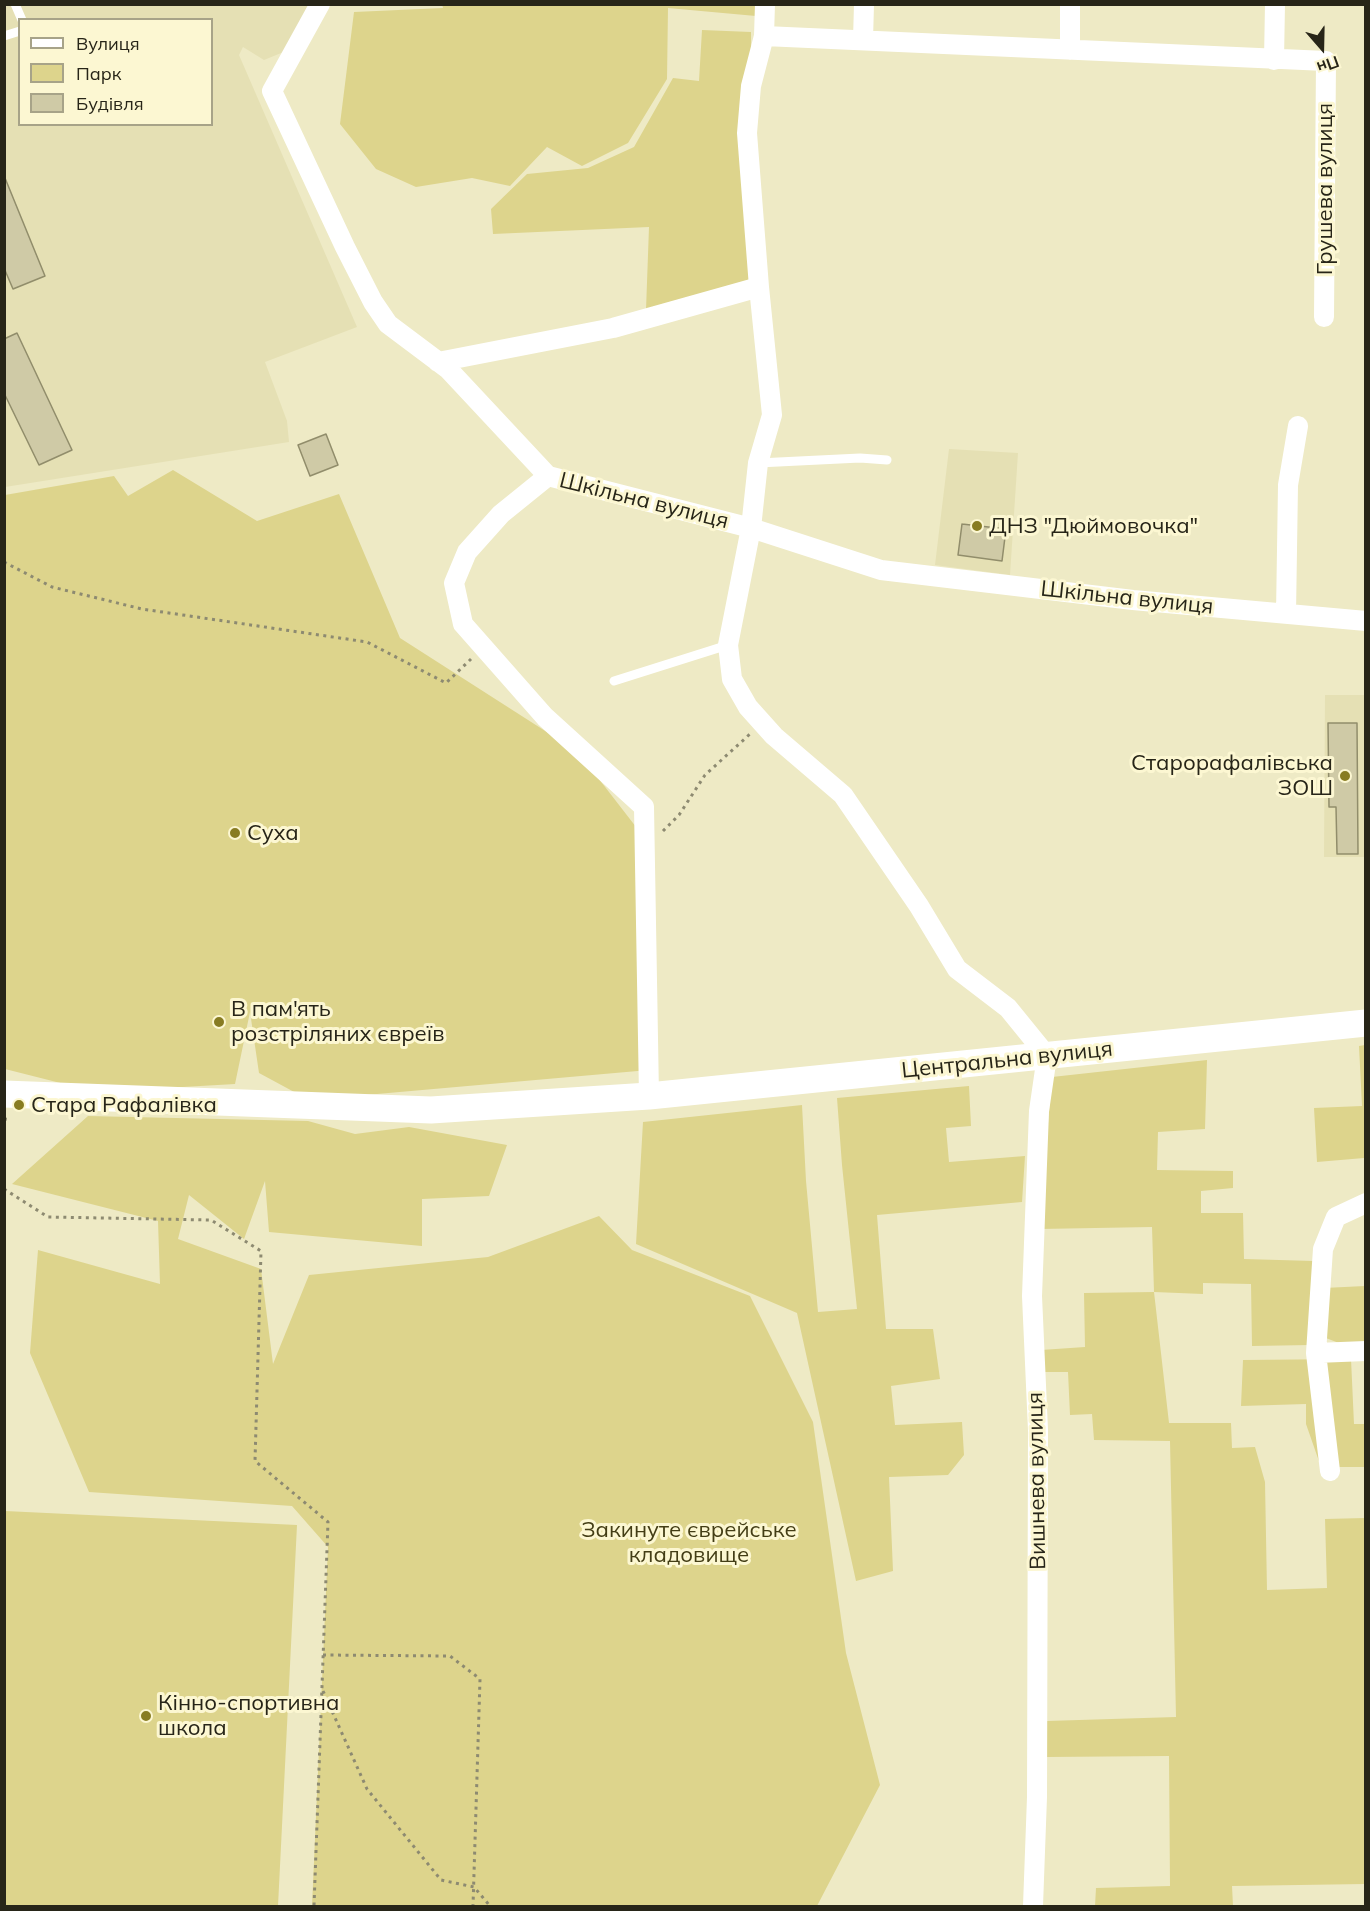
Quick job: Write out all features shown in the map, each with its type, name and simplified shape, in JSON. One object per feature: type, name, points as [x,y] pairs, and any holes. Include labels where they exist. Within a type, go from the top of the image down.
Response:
[{"type":"main road","name":"Центральна вулиця","points":[[4,1094],[431,1110],[649,1096],[1365,1023]]},
{"type":"street","points":[[320,4],[272,91],[345,247],[373,302],[388,324],[448,369],[548,476]]},
{"type":"street","name":"Шкільна вулиця","points":[[765,4],[764,36],[751,86],[747,133],[772,415],[758,463],[751,528],[728,645],[732,679],[748,707],[774,736],[843,795],[919,906],[957,969],[1008,1008],[1047,1056]]},
{"type":"street","points":[[863,40],[864,4]]},
{"type":"street","points":[[1070,4],[1070,50]]},
{"type":"street","points":[[764,36],[1274,60],[1275,4]]},
{"type":"street","name":"Грушева вулиця","points":[[1274,60],[1326,61],[1324,317]]},
{"type":"street","points":[[438,362],[613,328],[759,287]]},
{"type":"street","points":[[1286,614],[1288,485],[1298,426]]},
{"type":"street","name":"Шкільна вулиця","points":[[645,845],[644,807],[545,717],[463,624],[454,583],[467,552],[501,514],[548,476],[751,528],[881,570],[1133,600],[1365,621]]},
{"type":"street","points":[[645,845],[649,1096]]},
{"type":"street","name":"Вишнева вулиця","points":[[1034,1906],[1037,1785],[1038,1430],[1032,1296],[1039,1111],[1047,1056]]},
{"type":"street","points":[[1330,1472],[1317,1353],[1323,1249],[1336,1217],[1365,1203]]},
{"type":"street","points":[[1317,1353],[1365,1351]]},
{"type":"lane","points":[[15,4],[21,18]]},
{"type":"lane","points":[[758,463],[860,458],[887,460]]},
{"type":"lane","points":[[614,681],[728,645]]},
{"type":"path","points":[[4,562],[52,587],[142,609],[367,642],[446,682],[484,647]]},
{"type":"path","points":[[645,845],[667,828],[679,815],[705,775],[762,723]]},
{"type":"path","points":[[4,1189],[48,1217],[211,1220],[261,1251],[255,1461],[328,1522],[314,1906]]},
{"type":"path","points":[[323,1654],[450,1656],[480,1679],[473,1906]]},
{"type":"path","points":[[322,1690],[367,1789],[441,1880],[474,1887],[490,1906]]},
{"type":"shaded area","points":[[5,5],[309,5],[286,51],[264,60],[243,47],[239,55],[357,327],[265,362],[287,421],[289,442],[5,487]]},
{"type":"shaded area","name":"ДНЗ \"Дюймовочка\"","points":[[949,449],[1018,453],[1010,575],[935,565]]},
{"type":"shaded area","name":"Старорафалівська ЗОШ","points":[[1325,695],[1365,695],[1365,857],[1324,857]]},
{"type":"green space","points":[[442,4],[756,5],[756,16],[668,8],[667,79],[628,143],[582,166],[547,147],[510,186],[472,178],[416,187],[376,169],[340,124],[354,12],[443,8]]},
{"type":"green space","points":[[702,30],[751,32],[752,277],[747,284],[646,310],[649,227],[493,234],[491,209],[527,174],[588,168],[634,147],[673,78],[699,81]]},
{"type":"green space","points":[[173,470],[257,521],[339,494],[400,638],[578,752],[650,845],[649,1070],[309,1100],[259,1073],[250,1012],[235,1084],[96,1092],[5,1069],[5,495],[114,476],[128,496]]},
{"type":"green space","points":[[1366,1045],[1365,1173],[1364,1158],[1317,1162],[1314,1108],[1362,1106],[1359,1046]]},
{"type":"green space","points":[[1207,1060],[1205,1129],[1158,1132],[1157,1170],[1233,1171],[1233,1188],[1201,1191],[1201,1213],[1243,1213],[1244,1259],[1314,1261],[1310,1345],[1252,1346],[1251,1284],[1203,1283],[1203,1294],[1154,1292],[1152,1227],[1039,1229],[1052,1077]]},
{"type":"green space","points":[[969,1086],[971,1126],[946,1128],[949,1162],[1025,1156],[1022,1202],[877,1215],[886,1329],[933,1329],[940,1379],[891,1386],[895,1425],[962,1422],[964,1455],[948,1475],[889,1477],[893,1571],[856,1581],[797,1313],[636,1244],[643,1122],[802,1105],[806,1181],[818,1312],[857,1309],[837,1098]]},
{"type":"green space","name":"Закинуте єврейське кладовище","points":[[88,1116],[308,1121],[355,1134],[409,1127],[507,1145],[489,1196],[422,1199],[422,1246],[269,1232],[265,1181],[244,1239],[189,1195],[178,1239],[261,1269],[273,1364],[309,1275],[488,1257],[599,1216],[632,1250],[750,1296],[813,1422],[846,1653],[880,1785],[817,1906],[312,1906],[328,1547],[292,1506],[89,1492],[30,1353],[38,1250],[160,1284],[158,1221],[12,1184]]},
{"type":"green space","points":[[1365,1286],[1365,1345],[1344,1345],[1326,1338],[1324,1288]]},
{"type":"green space","points":[[1154,1292],[1169,1423],[1231,1423],[1232,1448],[1255,1447],[1265,1482],[1267,1590],[1327,1588],[1325,1519],[1365,1518],[1365,1884],[1232,1886],[1233,1906],[1095,1906],[1096,1888],[1170,1886],[1169,1756],[1046,1757],[1047,1721],[1176,1717],[1170,1441],[1094,1440],[1092,1414],[1070,1415],[1068,1372],[1042,1372],[1041,1350],[1085,1347],[1084,1293]]},
{"type":"green space","points":[[1351,1359],[1354,1424],[1365,1424],[1365,1467],[1321,1467],[1306,1424],[1306,1404],[1241,1406],[1243,1360]]},
{"type":"green space","name":"Кінно-спортивна школа","points":[[5,1511],[297,1525],[278,1906],[5,1906]]},
{"type":"building","points":[[5,178],[45,276],[13,289],[4,268]]},
{"type":"building","points":[[17,333],[72,450],[39,465],[4,393],[4,339]]},
{"type":"building","points":[[326,434],[338,465],[310,476],[298,445]]},
{"type":"building","points":[[962,524],[1006,529],[1002,561],[958,555]]},
{"type":"building","points":[[1328,723],[1357,723],[1358,854],[1337,854],[1336,807],[1329,807]]},
{"type":"place","name":"ДНЗ \"Дюймовочка\"","points":[[977,526]]},
{"type":"place","name":"Старорафалівська ЗОШ","points":[[1345,776]]},
{"type":"place","name":"Суха","points":[[235,833]]},
{"type":"place","name":"В пам'ять розстріляних євреїв","points":[[219,1022]]},
{"type":"place","name":"Стара Рафалівка","points":[[19,1105]]},
{"type":"place","name":"Кінно-спортивна школа","points":[[146,1716]]}]
